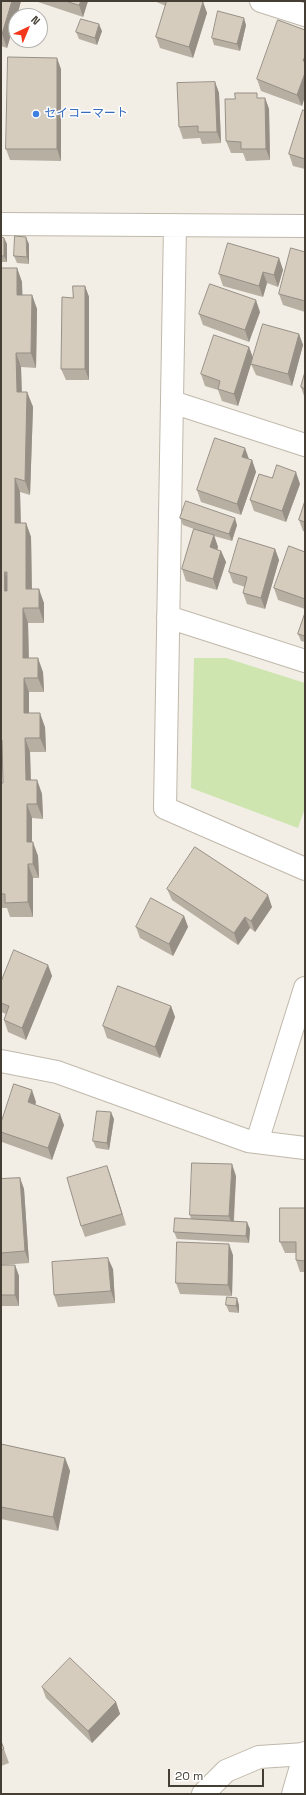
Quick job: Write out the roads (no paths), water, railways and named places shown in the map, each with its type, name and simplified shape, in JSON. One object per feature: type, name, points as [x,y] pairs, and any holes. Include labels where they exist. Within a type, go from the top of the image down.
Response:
[{"type":"street","points":[[261,1],[305,14]]},
{"type":"street","points":[[1,224],[305,226]]},
{"type":"street","points":[[175,225],[165,808],[305,868]]},
{"type":"street","points":[[172,402],[305,445]]},
{"type":"street","points":[[168,617],[305,661]]},
{"type":"street","points":[[258,1142],[305,988]]},
{"type":"street","points":[[1,1061],[57,1072],[248,1141],[305,1148]]},
{"type":"street","points":[[203,1794],[226,1772],[259,1757],[305,1753],[293,1794]]},
{"type":"place","name":"セイコーマート","points":[[36,114]]}]
